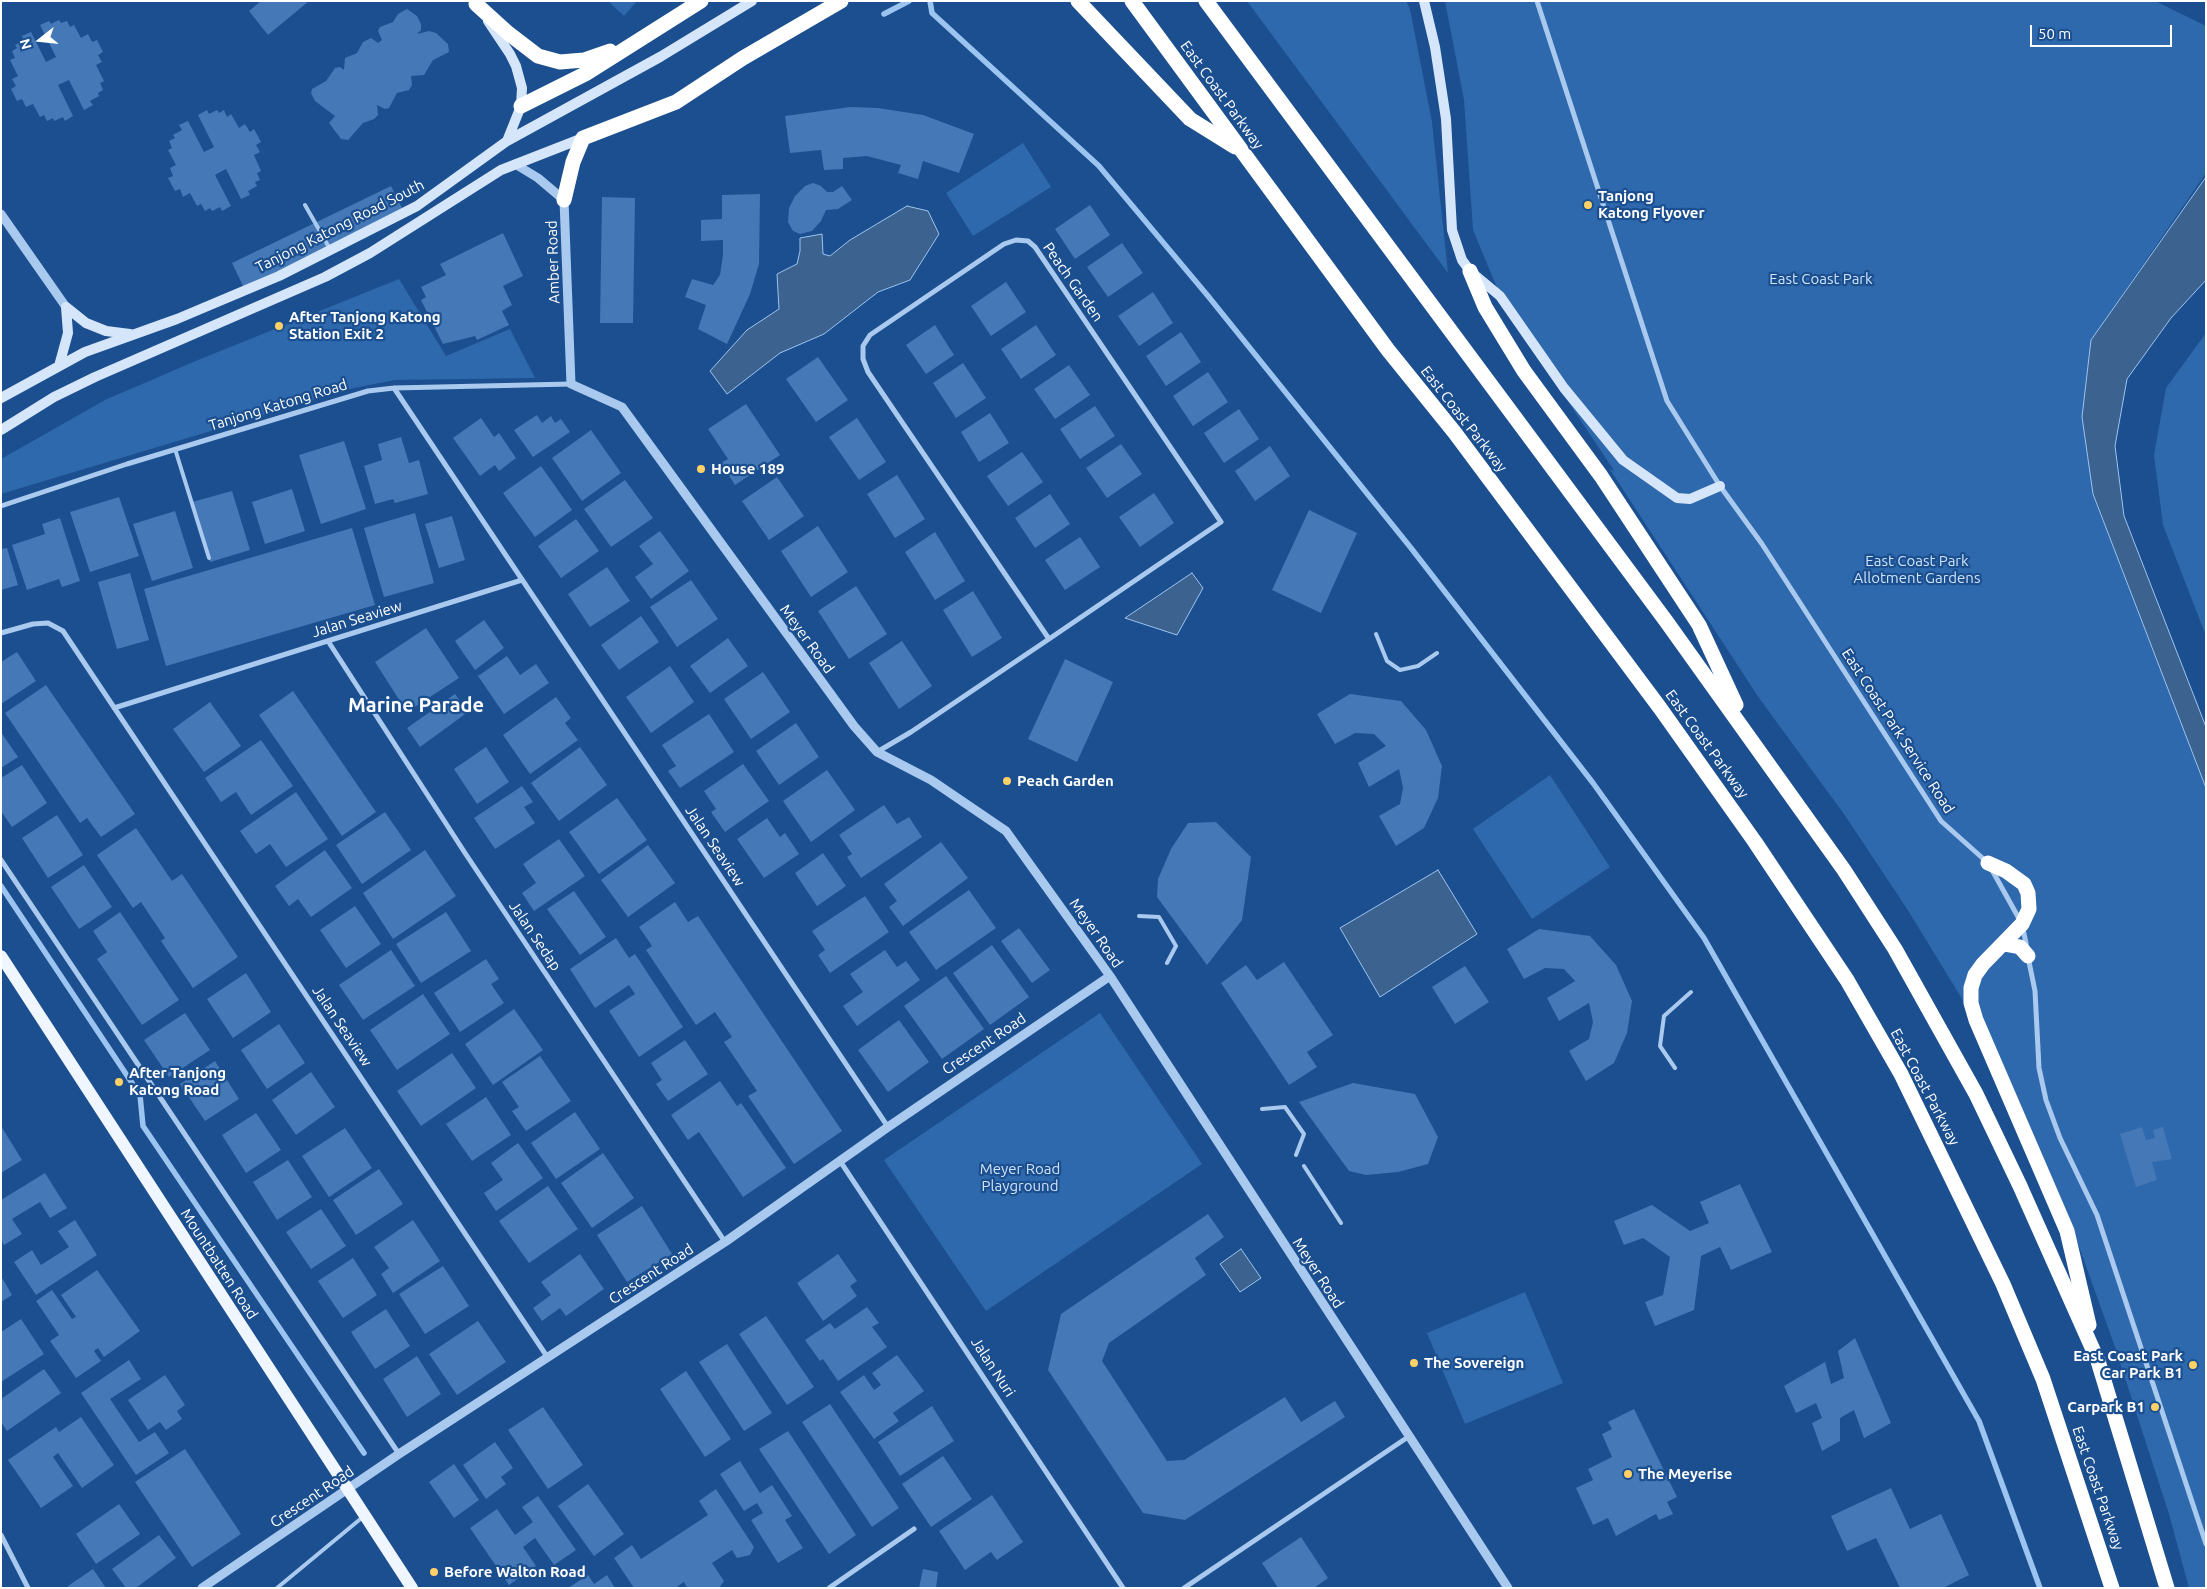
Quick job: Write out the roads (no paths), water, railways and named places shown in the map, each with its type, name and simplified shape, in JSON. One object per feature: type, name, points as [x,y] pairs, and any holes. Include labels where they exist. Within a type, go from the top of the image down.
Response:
[{"type":"highway","points":[[521,106],[587,73],[701,1]]},
{"type":"highway","points":[[564,200],[573,162],[583,138],[676,102],[743,58],[841,1]]},
{"type":"highway","points":[[1078,1],[1190,119],[1206,131],[1240,150]]},
{"type":"highway","name":"East Coast Parkway","points":[[1132,1],[1388,350],[1455,433],[1660,708],[1755,842],[1847,980],[1901,1074],[2003,1284],[2043,1379],[2112,1588]]},
{"type":"highway","points":[[1206,1],[1527,432],[1750,736],[1844,870],[1895,949],[1949,1044],[2020,1186],[2098,1361]]},
{"type":"highway","points":[[475,3],[508,33],[538,56],[560,62],[584,60],[637,42]]},
{"type":"highway","points":[[1470,271],[1485,307],[1524,371],[1601,476],[1699,625],[1750,736]]},
{"type":"highway","points":[[1988,863],[2006,871],[2024,884],[2028,893],[2029,909],[2022,924],[1983,964],[1975,975],[1971,988],[1971,1004],[2067,1231],[2098,1361],[2167,1588]]},
{"type":"highway","points":[[2004,944],[2020,946],[2028,956]]},
{"type":"main road","name":"Tanjong Katong Road South","points":[[1,398],[85,352],[133,335],[279,276],[417,206],[507,141],[660,57],[752,1]]},
{"type":"main road","points":[[1424,1],[1435,47],[1446,119],[1452,230],[1462,260],[1470,271],[1500,296],[1564,388],[1622,460],[1677,498],[1690,499],[1720,486]]},
{"type":"main road","points":[[475,3],[516,66],[522,88],[521,106],[507,141]]},
{"type":"main road","name":"Tanjong Katong Road South","points":[[1,430],[54,397],[94,377],[325,277],[515,164],[583,138]]},
{"type":"main road","points":[[66,307],[86,323],[106,332],[133,335]]},
{"type":"main road","points":[[59,366],[68,333],[66,307]]},
{"type":"main road","name":"Mountbatten Road","points":[[1,956],[412,1588]]},
{"type":"street","name":"East Coast Park Service Road","points":[[1538,1],[1667,401],[1720,486],[1762,544],[1941,821],[1988,863]]},
{"type":"street","name":"Amber Road","points":[[515,164],[538,178],[564,200],[571,384]]},
{"type":"street","points":[[1,214],[66,307]]},
{"type":"street","name":"Peach Garden","points":[[877,752],[911,732],[1049,639],[1221,522],[1035,247],[1028,241],[1016,240],[1004,244],[870,335],[863,346],[863,358],[868,372],[1049,639]]},
{"type":"street","name":"Tanjong Katong Road","points":[[1,506],[175,449],[347,397],[394,388],[571,384]]},
{"type":"street","name":"Meyer Road","points":[[571,384],[622,407],[854,726],[877,752],[931,780],[1006,831],[1110,976],[1408,1437],[1508,1588]]},
{"type":"street","name":"Jalan Seaview","points":[[394,388],[888,1127]]},
{"type":"street","name":"Jalan Seaview","points":[[114,708],[522,580]]},
{"type":"street","name":"Jalan Seaview","points":[[1,633],[33,624],[48,623],[62,631],[548,1358]]},
{"type":"street","name":"Jalan Sedap","points":[[328,642],[465,853],[725,1242]]},
{"type":"street","points":[[1,860],[399,1454]]},
{"type":"street","points":[[2022,924],[2035,991],[2039,1068],[2046,1100],[2060,1138],[2097,1215],[2206,1544]]},
{"type":"street","name":"Crescent Road","points":[[202,1588],[399,1454],[725,1242],[888,1127],[1110,976]]},
{"type":"street","name":"Jalan Nuri","points":[[840,1161],[1123,1588]]},
{"type":"street","points":[[1184,1588],[1408,1437]]},
{"type":"street","points":[[828,1588],[914,1529]]},
{"type":"street","points":[[1,1535],[28,1588]]},
{"type":"lane","points":[[305,206],[330,250]]},
{"type":"lane","points":[[175,449],[209,558]]},
{"type":"lane","points":[[1376,634],[1387,661],[1400,670],[1418,666],[1437,653]]},
{"type":"lane","points":[[1139,916],[1159,917],[1176,946],[1167,963]]},
{"type":"lane","points":[[1675,1068],[1660,1046],[1664,1016],[1691,992]]},
{"type":"lane","points":[[1262,1108],[1285,1107],[1304,1134],[1296,1155]]},
{"type":"lane","points":[[1304,1166],[1341,1223]]},
{"type":"lane","points":[[277,1588],[364,1516]]},
{"type":"waterway","points":[[884,14],[909,1]]},
{"type":"waterway","points":[[930,1],[932,13],[1099,166],[1208,296],[1411,548],[1593,783],[1704,938],[1979,1421],[2040,1588]]},
{"type":"waterway","points":[[1,886],[140,1095],[143,1126],[364,1453]]},
{"type":"place","name":"Tanjong Katong Flyover","points":[[1588,205]]},
{"type":"place","name":"After Tanjong Katong Station Exit 2","points":[[279,326]]},
{"type":"place","name":"House 189","points":[[701,469]]},
{"type":"place","name":"Peach Garden","points":[[1007,781]]},
{"type":"place","name":"After Tanjong Katong Road","points":[[119,1082]]},
{"type":"place","name":"The Sovereign","points":[[1414,1363]]},
{"type":"place","name":"East Coast Park Car Park B1","points":[[2193,1365]]},
{"type":"place","name":"Carpark B1","points":[[2155,1407]]},
{"type":"place","name":"The Meyerise","points":[[1628,1474]]},
{"type":"place","name":"Before Walton Road","points":[[434,1572]]},
{"type":"district","name":"Marine Parade","points":[[416,705]]},
{"type":"park label","name":"East Coast Park","points":[[1821,279]]},
{"type":"park label","name":"East Coast Park Allotment Gardens","points":[[1917,570]]},
{"type":"park label","name":"Meyer Road Playground","points":[[1020,1178]]}]
